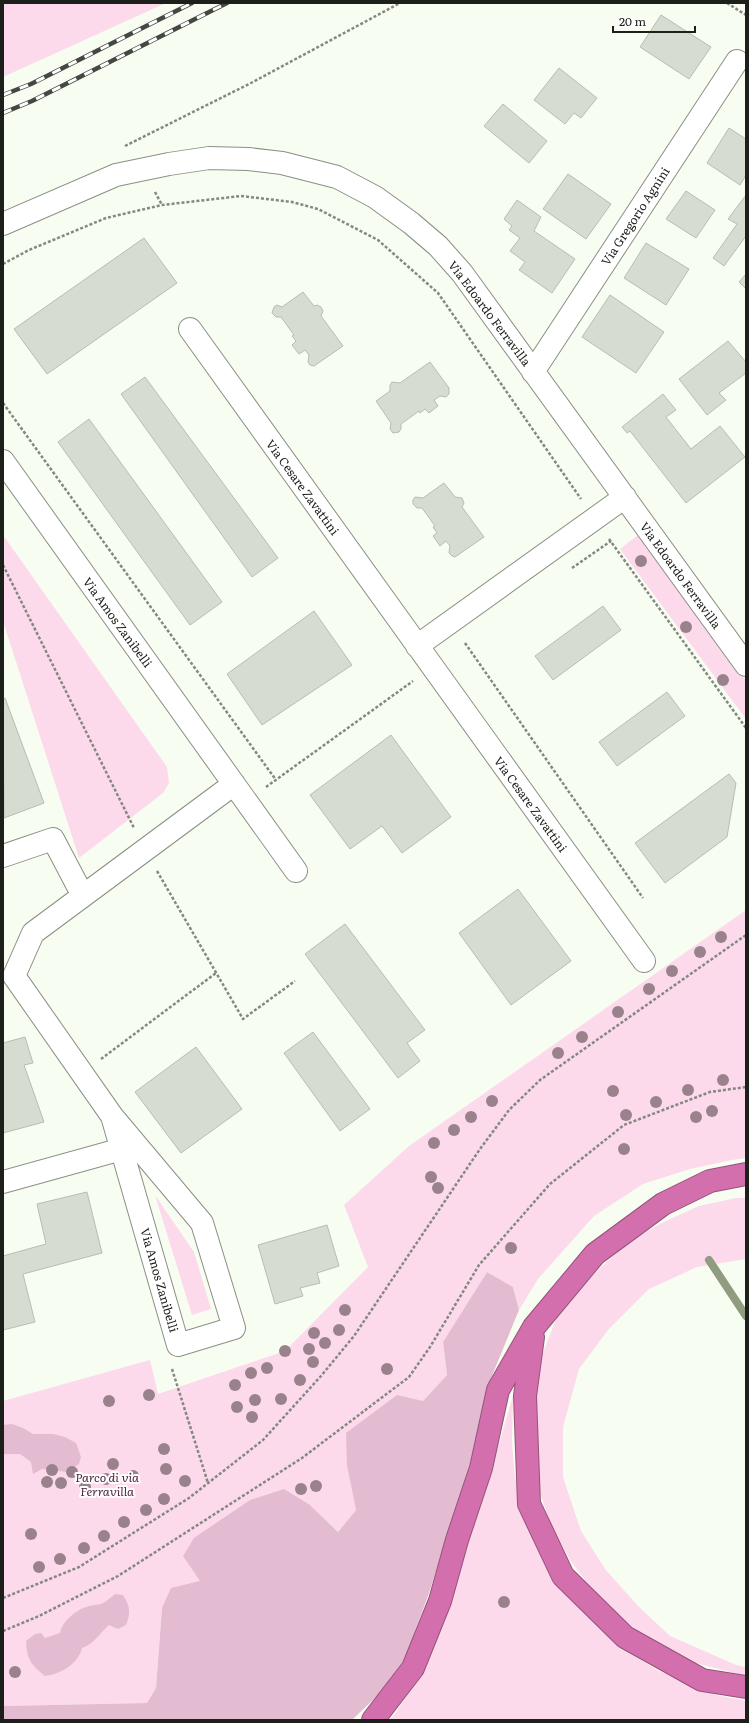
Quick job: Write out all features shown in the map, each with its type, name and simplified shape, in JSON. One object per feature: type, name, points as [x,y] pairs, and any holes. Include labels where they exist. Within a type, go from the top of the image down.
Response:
[{"type":"highway","points":[[373,1720],[412,1668],[440,1601],[457,1540],[481,1468],[498,1390],[534,1327],[595,1254],[663,1204],[710,1181],[746,1174]]},
{"type":"highway","points":[[534,1327],[526,1396],[529,1504],[563,1576],[625,1637],[702,1680],[746,1687]]},
{"type":"street","name":"Via Gregorio Agnini","points":[[533,372],[737,61]]},
{"type":"street","name":"Via Edoardo Ferravilla","points":[[3,224],[116,175],[169,164],[209,158],[248,159],[282,163],[309,169],[337,177],[375,197],[411,223],[438,246],[462,273],[746,665]]},
{"type":"street","name":"Via Cesare Zavattini","points":[[190,329],[644,961]]},
{"type":"street","name":"Via Amos Zanibelli","points":[[3,461],[296,871]]},
{"type":"street","points":[[418,646],[625,497]]},
{"type":"street","name":"Via Amos Zanibelli","points":[[112,1116],[178,1345],[234,1328],[202,1222],[112,1116],[14,976],[33,933],[234,784]]},
{"type":"street","points":[[3,856],[54,839],[83,896]]},
{"type":"street","points":[[3,1182],[122,1149]]},
{"type":"path","points":[[120,148],[251,83],[400,3]]},
{"type":"path","points":[[727,3],[746,15]]},
{"type":"path","points":[[3,264],[29,250],[106,218],[162,205],[241,196],[292,202],[318,209],[378,240],[438,293],[595,519],[746,728]]},
{"type":"path","points":[[3,403],[276,780]]},
{"type":"path","points":[[567,572],[611,541]]},
{"type":"path","points":[[3,565],[144,850],[243,1019],[295,981]]},
{"type":"path","points":[[246,802],[471,638]]},
{"type":"path","points":[[465,643],[643,898]]},
{"type":"path","points":[[3,1598],[79,1567],[189,1498],[263,1440],[321,1376],[354,1336],[480,1149],[509,1110],[540,1080],[746,935]]},
{"type":"path","points":[[82,1074],[216,973]]},
{"type":"path","points":[[3,1632],[39,1616],[118,1576],[302,1458],[409,1377],[430,1347],[479,1265],[550,1184],[624,1125],[710,1092],[746,1087]]},
{"type":"green space","points":[[3,3],[166,3],[3,77]]},
{"type":"green space","points":[[3,535],[167,767],[169,783],[163,793],[79,858],[3,621]]},
{"type":"green space","points":[[638,535],[746,680],[746,719],[620,549]]},
{"type":"green space","name":"Parco di via Ferravilla","points":[[746,910],[746,1158],[690,1169],[643,1184],[594,1216],[538,1279],[519,1310],[513,1287],[487,1272],[443,1342],[447,1375],[423,1401],[347,1466],[356,1510],[338,1532],[310,1505],[162,1608],[156,1688],[147,1703],[3,1706],[3,1401],[150,1360],[158,1394],[285,1351],[368,1267],[344,1205],[409,1146]]},
{"type":"green space","points":[[155,1195],[194,1252],[211,1309],[192,1315]]},
{"type":"green space","points":[[736,1198],[746,1198],[746,1259],[697,1267],[649,1289],[608,1330],[579,1369],[563,1427],[563,1477],[581,1531],[605,1569],[638,1606],[670,1636],[736,1665],[746,1667],[746,1676],[684,1660],[649,1640],[622,1619],[591,1588],[570,1560],[551,1525],[538,1487],[531,1435],[539,1363],[558,1314],[600,1268],[635,1237],[699,1206]]},
{"type":"green space","points":[[513,1396],[512,1443],[515,1477],[528,1526],[605,1630],[632,1654],[657,1670],[716,1695],[746,1701],[746,1720],[389,1720],[395,1714],[422,1672],[491,1471]]},
{"type":"shaded area","points":[[487,1272],[513,1287],[519,1310],[489,1383],[470,1463],[428,1596],[404,1660],[377,1696],[352,1720],[3,1720],[3,1706],[147,1703],[156,1688],[162,1608],[171,1588],[200,1581],[183,1556],[194,1538],[250,1500],[284,1489],[310,1505],[338,1532],[356,1510],[347,1466],[346,1433],[397,1395],[423,1401],[447,1375],[443,1342]]},
{"type":"shaded area","points":[[12,1424],[33,1434],[53,1434],[65,1437],[76,1443],[81,1457],[79,1464],[67,1472],[42,1469],[33,1474],[31,1462],[20,1454],[3,1454],[3,1425]]},
{"type":"shaded area","points":[[115,1594],[123,1595],[127,1602],[129,1616],[126,1625],[118,1629],[109,1625],[94,1641],[82,1648],[77,1659],[73,1663],[57,1673],[45,1676],[36,1669],[27,1653],[26,1641],[35,1634],[41,1633],[45,1638],[60,1633],[67,1620],[75,1613],[89,1606],[103,1603]]},
{"type":"building","points":[[661,15],[711,47],[689,79],[640,47]]},
{"type":"building","points":[[559,68],[597,98],[581,118],[574,113],[565,124],[534,100]]},
{"type":"building","points":[[503,104],[547,141],[529,163],[484,126]]},
{"type":"building","points":[[729,128],[746,139],[746,175],[740,185],[707,163]]},
{"type":"building","points":[[568,174],[611,204],[586,239],[543,209]]},
{"type":"building","points":[[686,191],[715,210],[696,238],[666,219]]},
{"type":"building","points":[[746,195],[746,236],[724,266],[713,258],[737,224],[728,219]]},
{"type":"building","points":[[517,200],[541,217],[534,231],[575,259],[552,293],[519,270],[525,262],[510,251],[520,238],[509,230],[512,226],[504,219]]},
{"type":"building","points":[[144,238],[177,283],[47,374],[14,329]]},
{"type":"building","points":[[646,243],[689,269],[666,305],[624,278]]},
{"type":"building","points":[[746,274],[746,289],[739,282]]},
{"type":"building","points":[[303,292],[314,306],[317,305],[321,307],[323,311],[321,316],[343,346],[314,366],[310,365],[308,362],[309,355],[305,350],[299,354],[292,345],[296,341],[292,336],[294,335],[281,317],[276,317],[272,313],[274,307],[277,305],[282,307]]},
{"type":"building","points":[[610,295],[664,332],[636,373],[582,337]]},
{"type":"building","points":[[728,341],[746,362],[746,373],[719,393],[726,400],[707,415],[679,379]]},
{"type":"building","points":[[430,362],[449,388],[449,394],[446,397],[440,396],[434,400],[438,406],[429,413],[425,409],[420,413],[419,411],[401,424],[401,429],[399,432],[393,433],[390,429],[391,423],[376,401],[390,391],[390,385],[392,382],[400,383]]},
{"type":"building","points":[[145,377],[278,558],[252,577],[121,394]]},
{"type":"building","points":[[663,394],[676,410],[666,417],[691,449],[720,426],[745,457],[686,503],[630,431],[627,433],[622,427]]},
{"type":"building","points":[[89,419],[222,602],[190,625],[58,442]]},
{"type":"building","points":[[444,483],[455,497],[462,498],[464,503],[462,507],[484,537],[455,557],[449,553],[450,546],[446,541],[440,546],[433,536],[437,533],[433,527],[435,526],[422,508],[417,508],[413,504],[415,497],[423,498]]},
{"type":"building","points":[[603,606],[621,630],[553,680],[535,656]]},
{"type":"building","points":[[314,611],[352,665],[262,725],[227,674]]},
{"type":"building","points":[[667,692],[685,716],[617,766],[599,742]]},
{"type":"building","points":[[5,698],[44,803],[4,818],[3,699]]},
{"type":"building","points":[[391,735],[451,817],[402,853],[382,826],[350,849],[310,795]]},
{"type":"building","points":[[729,774],[736,783],[727,837],[665,883],[635,843]]},
{"type":"building","points":[[518,889],[571,961],[511,1005],[459,933]]},
{"type":"building","points":[[345,924],[425,1030],[407,1043],[420,1061],[398,1078],[305,954]]},
{"type":"building","points":[[313,1032],[370,1109],[340,1131],[284,1053]]},
{"type":"building","points":[[25,1037],[33,1063],[24,1065],[44,1122],[3,1133],[3,1043]]},
{"type":"building","points":[[196,1047],[242,1109],[181,1153],[135,1092]]},
{"type":"building","points":[[87,1192],[102,1253],[23,1274],[35,1322],[3,1330],[3,1256],[46,1244],[37,1204]]},
{"type":"building","points":[[327,1225],[339,1266],[317,1273],[320,1283],[300,1288],[303,1296],[275,1304],[258,1245]]},
{"type":"waterway","points":[[709,1260],[746,1316]]},
{"type":"railway","points":[[3,95],[31,84],[192,3]]},
{"type":"railway","points":[[3,113],[32,101],[227,3]]}]
